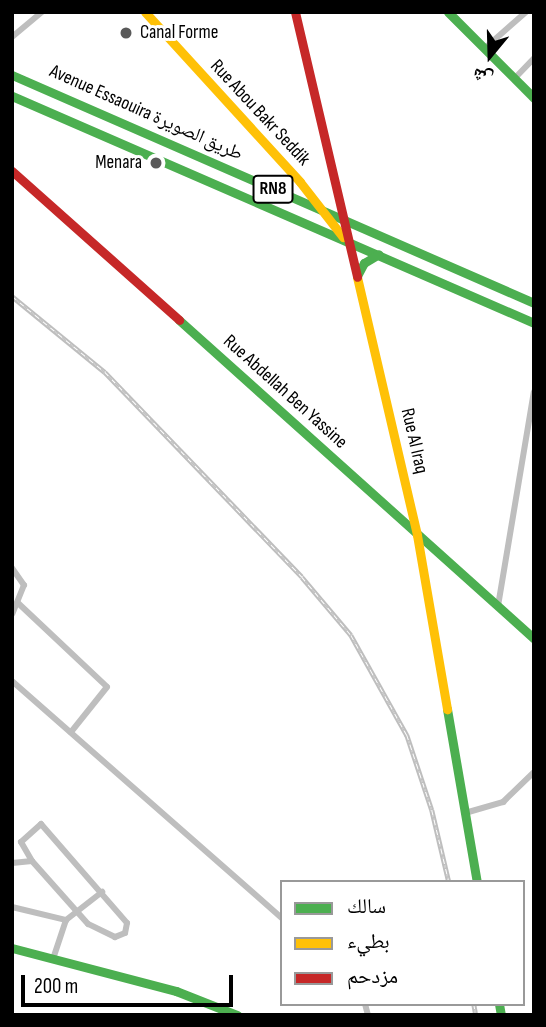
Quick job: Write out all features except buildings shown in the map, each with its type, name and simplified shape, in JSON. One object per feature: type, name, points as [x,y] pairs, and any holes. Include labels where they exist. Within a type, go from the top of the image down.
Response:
[{"type":"street","points":[[13,36],[43,12]]},
{"type":"street","name":"Rue Abou Bakr Seddik","points":[[145,12],[322,210],[346,241]]},
{"type":"street","name":"Rue Al Iraq","points":[[295,12],[346,241],[357,276],[417,535],[477,880]]},
{"type":"street","points":[[448,12],[534,98]]},
{"type":"street","points":[[484,49],[526,12]]},
{"type":"street","points":[[514,79],[534,58]]},
{"type":"street","name":"Avenue Essaouira طريق الصويرة","points":[[12,75],[534,303]]},
{"type":"street","name":"Avenue Essaouira طريق الصويرة","points":[[12,96],[534,323]]},
{"type":"street","name":"Rue Abdellah Ben Yassine","points":[[12,171],[534,639]]},
{"type":"street","points":[[357,276],[364,263],[379,254]]},
{"type":"street","points":[[498,606],[534,392]]},
{"type":"street","points":[[12,568],[24,585],[12,614]]},
{"type":"street","points":[[18,603],[107,687],[71,732]]},
{"type":"street","points":[[12,681],[280,916]]},
{"type":"street","points":[[465,813],[503,802],[534,772]]},
{"type":"street","points":[[41,824],[127,923],[125,933],[116,937],[102,931],[76,912],[32,860],[21,842],[41,824]]},
{"type":"street","points":[[12,863],[32,860]]},
{"type":"street","points":[[53,959],[66,920],[102,892]]},
{"type":"street","points":[[12,907],[66,920]]},
{"type":"street","points":[[12,947],[237,1015]]},
{"type":"railway","points":[[12,296],[105,372],[302,577],[351,635],[407,735],[432,810],[449,880]]},
{"type":"railway","points":[[474,1006],[476,1015]]},
{"type":"traffic: fast","points":[[448,12],[534,98]]},
{"type":"traffic: fast","points":[[12,75],[534,303]]},
{"type":"traffic: fast","points":[[12,96],[534,323]]},
{"type":"traffic: fast","points":[[357,276],[364,263],[379,254]]},
{"type":"traffic: fast","points":[[179,320],[534,639]]},
{"type":"traffic: fast","points":[[447,709],[477,880]]},
{"type":"traffic: fast","points":[[12,948],[176,991],[237,1015]]},
{"type":"traffic: fast","points":[[499,1006],[501,1015]]},
{"type":"traffic: slow","points":[[145,12],[300,182],[343,237]]},
{"type":"traffic: slow","points":[[357,277],[417,535],[447,709]]},
{"type":"traffic: jam","points":[[295,12],[357,277]]},
{"type":"traffic: jam","points":[[12,171],[179,320]]},
{"type":"place","name":"Canal Forme","points":[[126,33]]},
{"type":"place","name":"Menara","points":[[156,163]]}]
